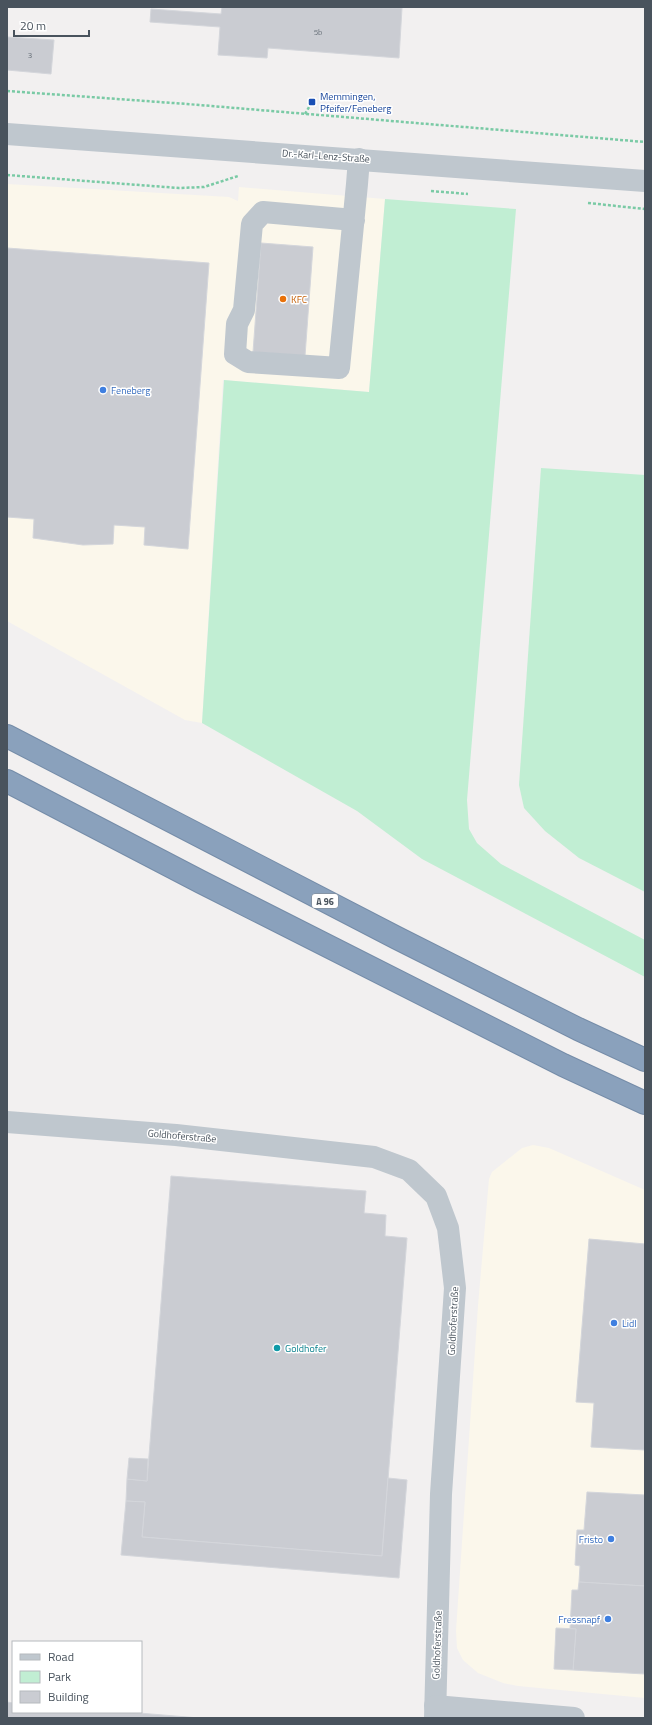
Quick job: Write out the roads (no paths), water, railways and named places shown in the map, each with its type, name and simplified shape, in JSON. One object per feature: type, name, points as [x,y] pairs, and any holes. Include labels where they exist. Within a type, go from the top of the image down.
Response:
[{"type":"highway","name":"A 96","points":[[7,736],[390,934],[578,1029],[645,1060]]},
{"type":"highway","points":[[7,781],[208,886],[563,1065],[645,1103]]},
{"type":"street","name":"Dr.-Karl-Lenz-Straße","points":[[7,134],[645,180]]},
{"type":"street","points":[[354,220],[263,212],[259,216],[252,224],[244,310],[238,324],[236,354],[248,362],[339,368],[354,220],[360,159]]},
{"type":"street","name":"Goldhoferstraße","points":[[7,1122],[176,1135],[374,1157],[410,1170],[436,1196],[448,1228],[455,1288],[441,1494],[435,1712],[574,1718]]},
{"type":"place","name":"Memmingen, Pfeifer/Feneberg","points":[[312,102]]},
{"type":"place","name":"KFC","points":[[283,299]]},
{"type":"place","name":"Feneberg","points":[[103,390]]},
{"type":"place","name":"Lidl","points":[[614,1323]]},
{"type":"place","name":"Goldhofer","points":[[277,1348]]},
{"type":"place","name":"Fristo","points":[[611,1539]]},
{"type":"place","name":"Fressnapf","points":[[608,1619]]}]
